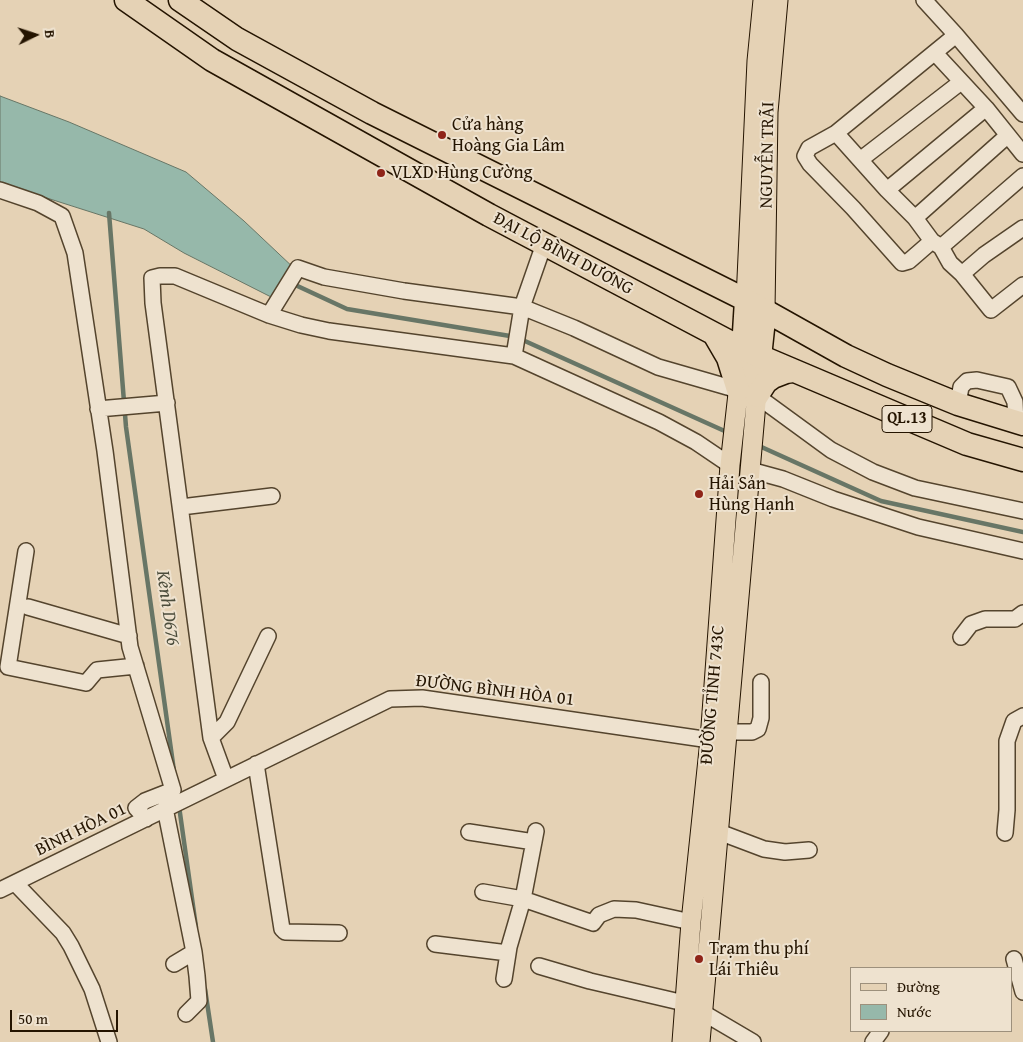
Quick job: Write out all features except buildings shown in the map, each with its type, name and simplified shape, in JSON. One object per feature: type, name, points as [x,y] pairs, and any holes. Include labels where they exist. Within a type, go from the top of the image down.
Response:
[{"type":"highway","name":"ĐẠI LỘ BÌNH DƯƠNG","points":[[126,0],[212,60],[544,244],[751,353],[967,444],[1023,460]]},
{"type":"highway","name":"QL.13","points":[[180,0],[237,39],[372,113],[755,305],[846,356],[958,404],[1020,423]]},
{"type":"highway","points":[[751,353],[755,305]]},
{"type":"highway","points":[[713,333],[748,393],[773,377],[793,371]]},
{"type":"main road","name":"NGUYỄN TRÃI","points":[[755,305],[755,88],[763,0]]},
{"type":"main road","name":"NGUYỄN TRÃI","points":[[755,305],[768,112],[778,0]]},
{"type":"main road","name":"ĐƯỜNG TỈNH 743C","points":[[682,1042],[691,922],[721,738],[736,622],[750,470],[748,393],[751,353]]},
{"type":"main road","name":"ĐƯỜNG TỈNH 743C","points":[[700,1042],[719,832],[730,464],[748,393]]},
{"type":"street","points":[[924,0],[1023,114]]},
{"type":"street","points":[[956,35],[836,133],[809,148],[805,156],[810,164],[853,208],[902,263],[936,244],[1023,176]]},
{"type":"street","points":[[935,53],[986,108],[1023,154]]},
{"type":"street","points":[[860,160],[961,82]]},
{"type":"street","points":[[887,190],[986,108]]},
{"type":"street","points":[[836,133],[914,218],[991,310],[1023,285]]},
{"type":"street","points":[[914,218],[1007,136]]},
{"type":"street","points":[[0,190],[38,203],[62,216],[75,252],[129,636],[136,666],[173,790],[145,801],[136,808],[146,819]]},
{"type":"street","points":[[962,274],[984,255],[1023,228]]},
{"type":"street","points":[[514,356],[522,307],[544,244]]},
{"type":"street","points":[[269,315],[298,268],[333,279],[522,307],[574,328],[658,367],[748,393],[832,450],[872,472],[915,488],[1023,511]]},
{"type":"street","points":[[220,782],[211,738],[153,303],[152,278],[175,276],[269,315],[301,325],[330,331],[514,356],[659,422],[696,442],[730,464]]},
{"type":"street","points":[[958,404],[961,388],[967,381],[977,380],[1008,388],[1016,402],[1020,423]]},
{"type":"street","points":[[98,409],[167,402]]},
{"type":"street","points":[[750,470],[784,479],[833,499],[918,527],[1023,551]]},
{"type":"street","points":[[181,507],[272,496]]},
{"type":"street","points":[[26,551],[5,659],[8,667],[86,683],[97,670],[136,666]]},
{"type":"street","points":[[28,608],[129,636]]},
{"type":"street","points":[[961,637],[971,624],[985,619],[1015,619],[1023,613]]},
{"type":"street","points":[[211,738],[227,722],[268,636]]},
{"type":"street","name":"ĐƯỜNG BÌNH HÒA 01","points":[[171,805],[390,699],[422,698],[721,738],[758,729],[761,718],[761,682]]},
{"type":"street","points":[[1005,832],[1008,741],[1014,721],[1023,716]]},
{"type":"street","points":[[256,764],[282,929],[285,932],[338,933]]},
{"type":"street","points":[[171,805],[194,952],[198,1001],[186,1014]]},
{"type":"street","name":"BÌNH HÒA 01","points":[[0,890],[171,805]]},
{"type":"street","points":[[469,832],[535,837],[523,899],[508,953],[504,978]]},
{"type":"street","points":[[719,832],[764,849],[785,852],[810,850]]},
{"type":"street","points":[[15,883],[63,933],[71,946],[92,989],[109,1042]]},
{"type":"street","points":[[483,892],[523,899],[593,923],[599,914],[614,909],[636,910],[691,922]]},
{"type":"street","points":[[435,944],[508,953]]},
{"type":"street","points":[[174,964],[194,952]]},
{"type":"street","points":[[1014,959],[1023,992]]},
{"type":"street","points":[[539,966],[590,982],[684,1003]]},
{"type":"street","points":[[702,1012],[753,1042]]},
{"type":"water","points":[[0,96],[69,122],[186,172],[244,221],[296,270],[281,302],[184,253],[144,229],[0,183]]},
{"type":"waterway","name":"Kênh D676","points":[[109,213],[126,427],[174,771]]},
{"type":"waterway","points":[[291,283],[347,309],[516,337],[729,433]]},
{"type":"waterway","points":[[757,445],[881,501],[1023,532]]},
{"type":"waterway","name":"Kênh D676","points":[[179,806],[196,927]]},
{"type":"waterway","name":"Kênh D676","points":[[205,989],[213,1042]]},
{"type":"place","name":"Cửa hàng Hoàng Gia Lâm","points":[[442,135]]},
{"type":"place","name":"VLXD Hùng Cường","points":[[381,173]]},
{"type":"place","name":"Hải Sản Hùng Hạnh","points":[[699,494]]},
{"type":"place","name":"Trạm thu phí Lái Thiêu","points":[[699,959]]}]
